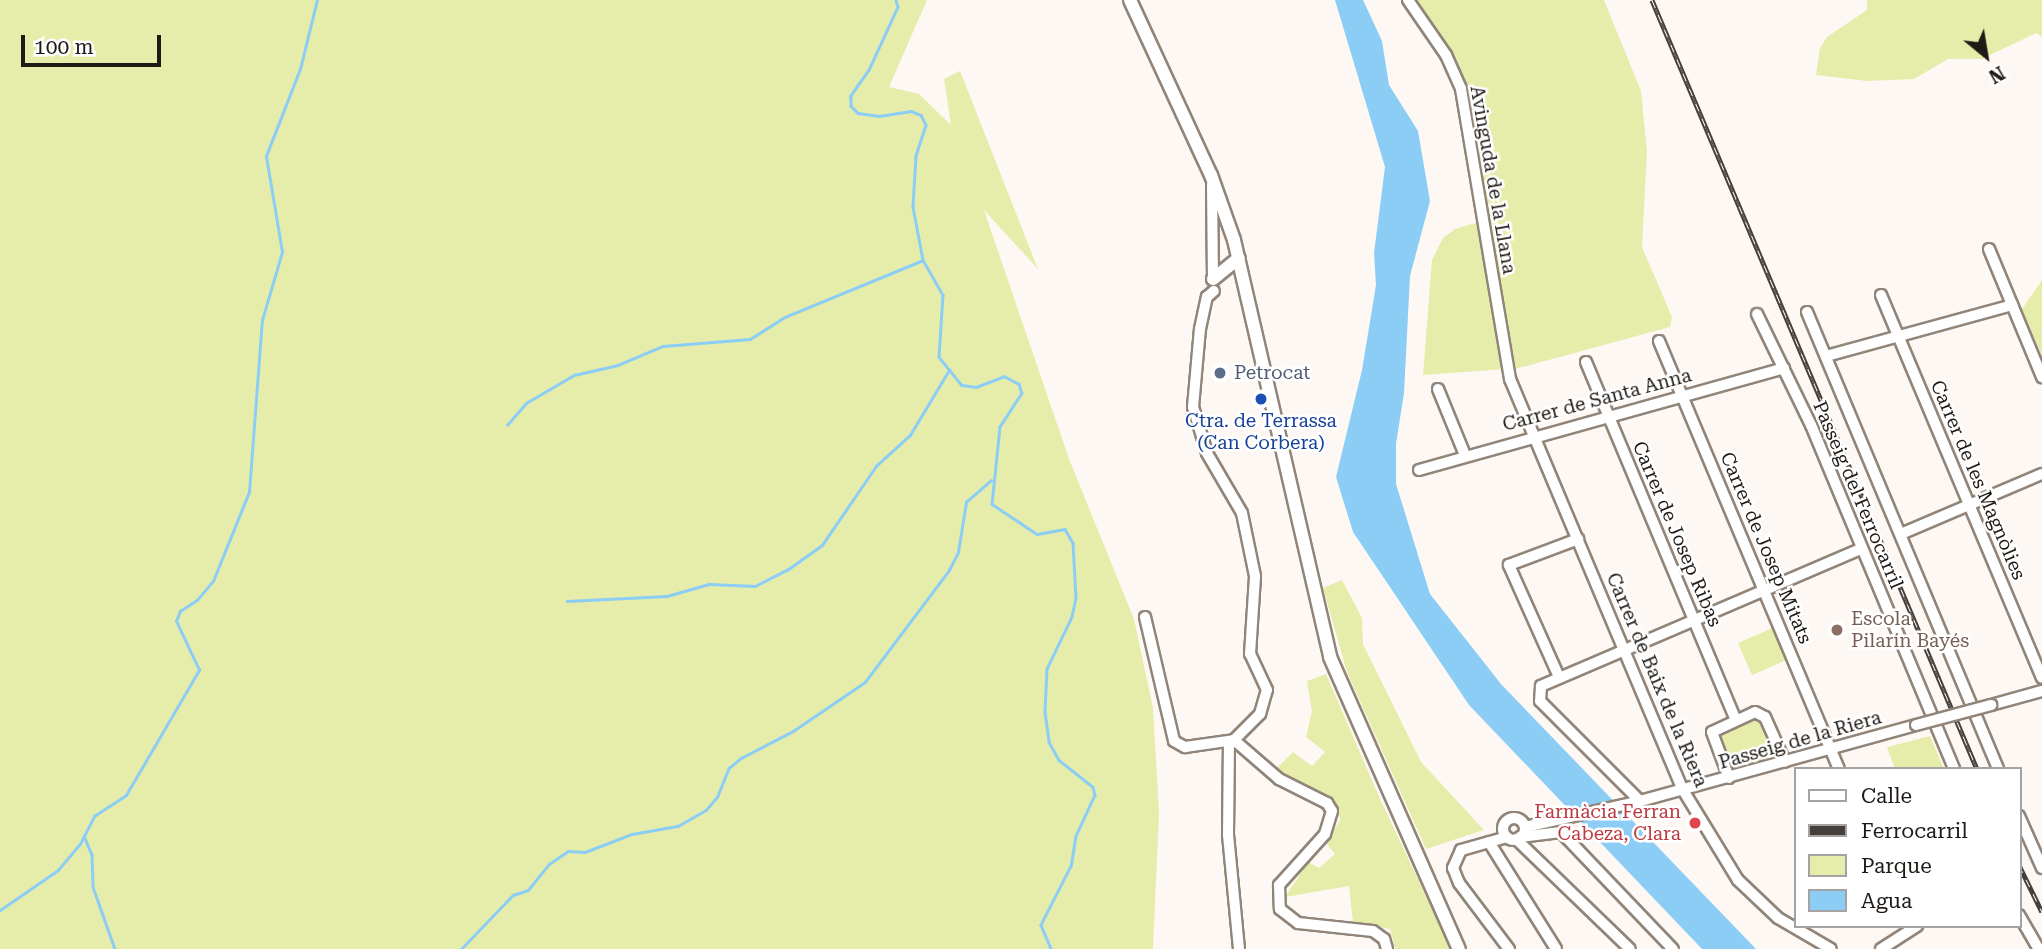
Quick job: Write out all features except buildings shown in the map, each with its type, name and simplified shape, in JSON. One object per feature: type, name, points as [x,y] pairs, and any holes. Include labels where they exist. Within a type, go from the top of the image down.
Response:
[{"type":"main road","points":[[1130,0],[1211,175],[1238,258],[1330,657],[1459,949]]},
{"type":"main road","points":[[1216,281],[1238,258]]},
{"type":"main road","points":[[1216,281],[1245,286]]},
{"type":"street","name":"Avinguda de la Llana","points":[[1408,0],[1446,55],[1461,89],[1510,379]]},
{"type":"street","points":[[1211,175],[1216,281],[1207,297],[1200,329],[1193,407],[1207,453],[1242,513],[1255,576],[1250,654],[1266,690],[1260,713],[1229,746],[1228,835],[1239,949]]},
{"type":"street","points":[[1989,249],[2042,377]]},
{"type":"street","name":"Carrer de les Magnòlies","points":[[1881,295],[2042,678]]},
{"type":"street","points":[[1826,356],[2012,305]]},
{"type":"street","name":"Passeig del Ferrocarril","points":[[1807,312],[1997,767]]},
{"type":"street","name":"Passeig del Ferrocarril","points":[[1757,314],[1784,368],[1953,767]]},
{"type":"street","name":"Carrer de Josep Mitats","points":[[1659,341],[1838,767]]},
{"type":"street","name":"Carrer de Josep Ribas","points":[[1586,362],[1736,720]]},
{"type":"street","name":"Carrer de Santa Anna","points":[[1419,470],[1534,435],[1784,368]]},
{"type":"street","name":"Carrer de Baix de la Riera","points":[[1510,379],[1683,790],[1738,880],[1778,918],[1794,927]]},
{"type":"street","points":[[1438,389],[1465,455]]},
{"type":"street","points":[[1901,534],[2042,474]]},
{"type":"street","points":[[1559,677],[1509,565],[1578,539]]},
{"type":"street","points":[[1635,803],[1540,701],[1541,686],[1861,549]]},
{"type":"street","points":[[1145,617],[1174,741],[1185,747],[1234,740],[1279,779],[1327,803],[1332,811],[1325,834],[1279,884],[1280,909],[1298,923],[1373,931],[1384,939],[1387,949]]},
{"type":"street","name":"Passeig de la Riera","points":[[1517,835],[1557,821],[1729,778],[2042,691]]},
{"type":"street","points":[[1729,778],[1711,736],[1715,729],[1736,720],[1762,713],[1785,762]]},
{"type":"street","points":[[2021,821],[2042,868]]},
{"type":"street","points":[[1509,949],[1454,874],[1453,862],[1461,850],[1489,842],[1517,835],[1561,832],[1672,949]]},
{"type":"street","points":[[1517,835],[1630,949]]},
{"type":"street","points":[[1489,842],[1556,949]]},
{"type":"street","points":[[2021,918],[2039,949]]},
{"type":"street","name":"Carrer de Baix de la Riera","points":[[1795,928],[1831,949]]},
{"type":"street","points":[[1881,949],[1911,928]]},
{"type":"green space","points":[[0,0],[927,0],[889,87],[919,94],[951,125],[944,79],[960,71],[1038,269],[984,210],[1069,459],[1134,619],[1153,708],[1159,812],[1153,949],[0,949]]},
{"type":"green space","points":[[1412,0],[1604,0],[1641,91],[1647,151],[1642,247],[1672,317],[1670,327],[1519,368],[1423,375],[1432,260],[1443,238],[1455,229],[1489,219],[1464,81],[1449,51]]},
{"type":"green space","points":[[1867,0],[2042,0],[2042,37],[2036,33],[1982,59],[1948,59],[1914,79],[1867,81],[1816,75],[1820,48],[1827,37],[1867,10]]},
{"type":"green space","points":[[2042,280],[2042,356],[2022,309]]},
{"type":"green space","points":[[1342,580],[1362,618],[1363,644],[1421,762],[1484,830],[1426,849],[1347,672],[1323,588]]},
{"type":"green space","points":[[1779,625],[1793,657],[1752,675],[1738,643]]},
{"type":"green space","points":[[1326,674],[1381,801],[1451,949],[1395,949],[1390,929],[1353,922],[1349,886],[1285,897],[1308,862],[1319,868],[1335,854],[1326,843],[1340,820],[1337,805],[1274,771],[1293,752],[1312,766],[1325,752],[1306,737],[1312,711],[1307,681]]},
{"type":"green space","points":[[1759,711],[1785,762],[1729,778],[1712,732]]},
{"type":"green space","points":[[1930,736],[1943,767],[1894,767],[1887,747]]},
{"type":"water","points":[[1335,0],[1363,0],[1382,41],[1389,85],[1418,131],[1430,201],[1410,276],[1404,393],[1396,444],[1396,484],[1430,594],[1501,684],[1756,949],[1702,949],[1469,705],[1353,532],[1336,477],[1362,370],[1376,285],[1374,253],[1385,167]]},
{"type":"waterway","points":[[0,910],[58,870],[80,844],[94,816],[126,795],[199,670],[176,621],[180,611],[197,600],[213,581],[249,492],[262,320],[282,252],[266,156],[300,69],[317,0]]},
{"type":"waterway","points":[[896,0],[898,7],[869,70],[851,96],[851,106],[858,113],[879,116],[911,111],[921,115],[926,125],[916,156],[913,207],[923,260],[943,295],[939,357],[962,385],[976,387],[1004,376],[1019,384],[1022,393],[1000,427],[992,504],[1037,534],[1065,529],[1073,543],[1076,598],[1072,617],[1047,669],[1045,712],[1049,742],[1059,760],[1093,787],[1095,795],[1076,836],[1071,866],[1041,925],[1051,949]]},
{"type":"waterway","points":[[507,425],[526,403],[574,375],[618,365],[663,346],[750,339],[785,317],[923,260]]},
{"type":"waterway","points":[[567,601],[667,596],[709,584],[755,586],[787,570],[822,545],[876,466],[910,435],[949,370]]},
{"type":"waterway","points":[[461,949],[513,895],[528,890],[549,864],[568,851],[585,852],[632,834],[678,826],[706,810],[717,797],[729,768],[741,758],[793,731],[865,682],[949,570],[958,552],[966,502],[991,480]]},
{"type":"waterway","points":[[84,836],[92,855],[93,887],[115,949]]},
{"type":"railway","points":[[1652,0],[1976,767]]},
{"type":"railway","points":[[2021,869],[2042,912]]},
{"type":"place","name":"Petrocat","points":[[1220,373]]},
{"type":"place","name":"Ctra. de Terrassa (Can Corbera)","points":[[1261,399]]},
{"type":"place","name":"Escola Pilarín Bayés","points":[[1837,630]]},
{"type":"place","name":"Farmàcia Ferran Cabeza, Clara","points":[[1695,823]]}]
